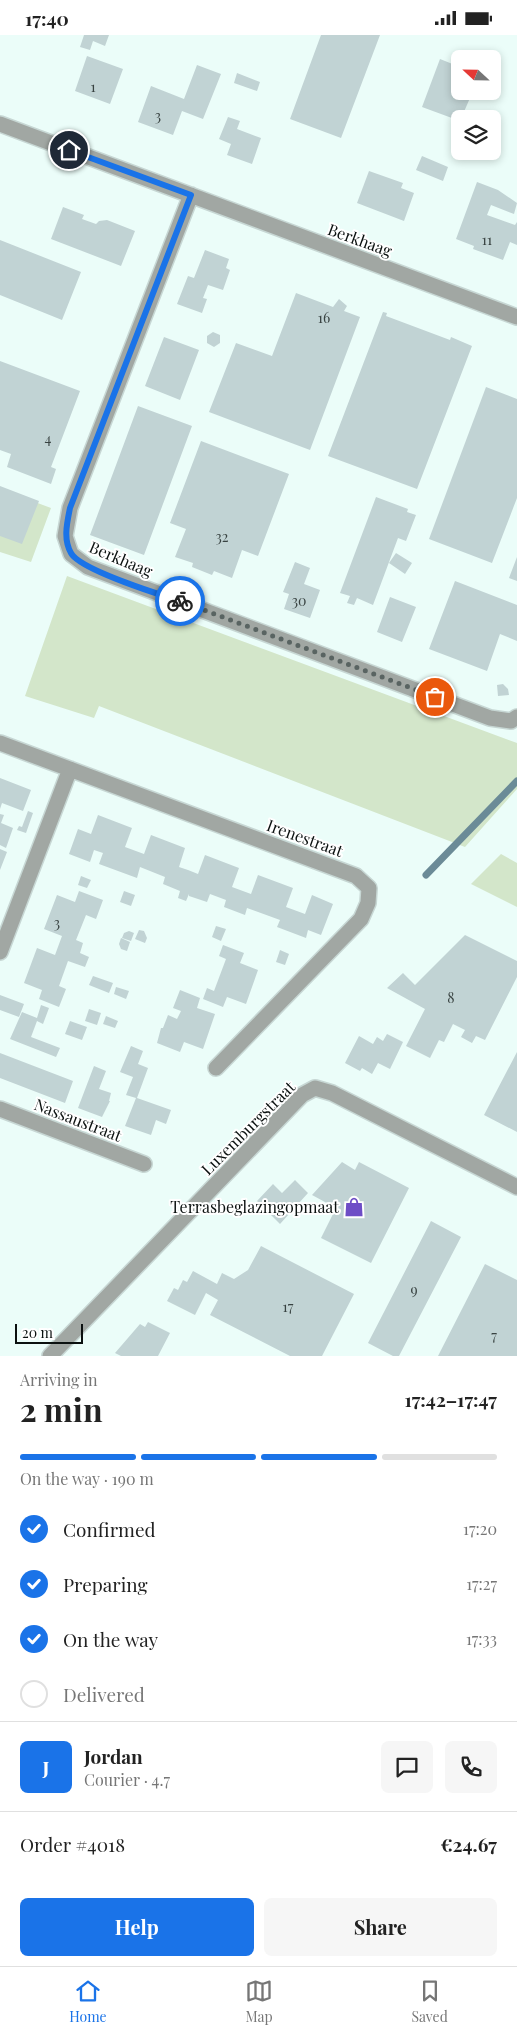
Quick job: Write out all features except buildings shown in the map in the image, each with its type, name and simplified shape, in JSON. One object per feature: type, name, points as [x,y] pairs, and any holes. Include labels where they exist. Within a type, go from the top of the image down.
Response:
[{"type":"street","name":"Berkhaag","points":[[0,124],[517,317]]},
{"type":"street","name":"Berkhaag","points":[[191,195],[70,508],[65,536],[71,554],[88,567],[490,718],[511,721],[517,717]]},
{"type":"street","name":"Irenestraat","points":[[0,743],[356,876],[369,888],[368,903],[361,919],[216,1068]]},
{"type":"street","points":[[0,951],[70,769]]},
{"type":"street","name":"Luxemburgstraat","points":[[50,1356],[302,1095],[315,1088],[332,1093],[517,1187]]},
{"type":"street","name":"Nassaustraat","points":[[0,1109],[144,1164]]},
{"type":"green space","points":[[0,489],[51,508],[31,562],[0,552]]},
{"type":"green space","points":[[67,576],[517,743],[517,789],[465,847],[99,706],[94,718],[25,696]]},
{"type":"green space","points":[[501,854],[517,863],[517,907],[471,884]]},
{"type":"waterway","points":[[426,875],[517,781]]},
{"type":"way so far","points":[[180,601],[435,697]]},
{"type":"place","name":"Terrasbeglazingopmaat","points":[[354,1207]]},
{"type":"route","points":[[69,150],[191,195],[70,508],[65,536],[71,554],[88,567],[180,601]]}]
